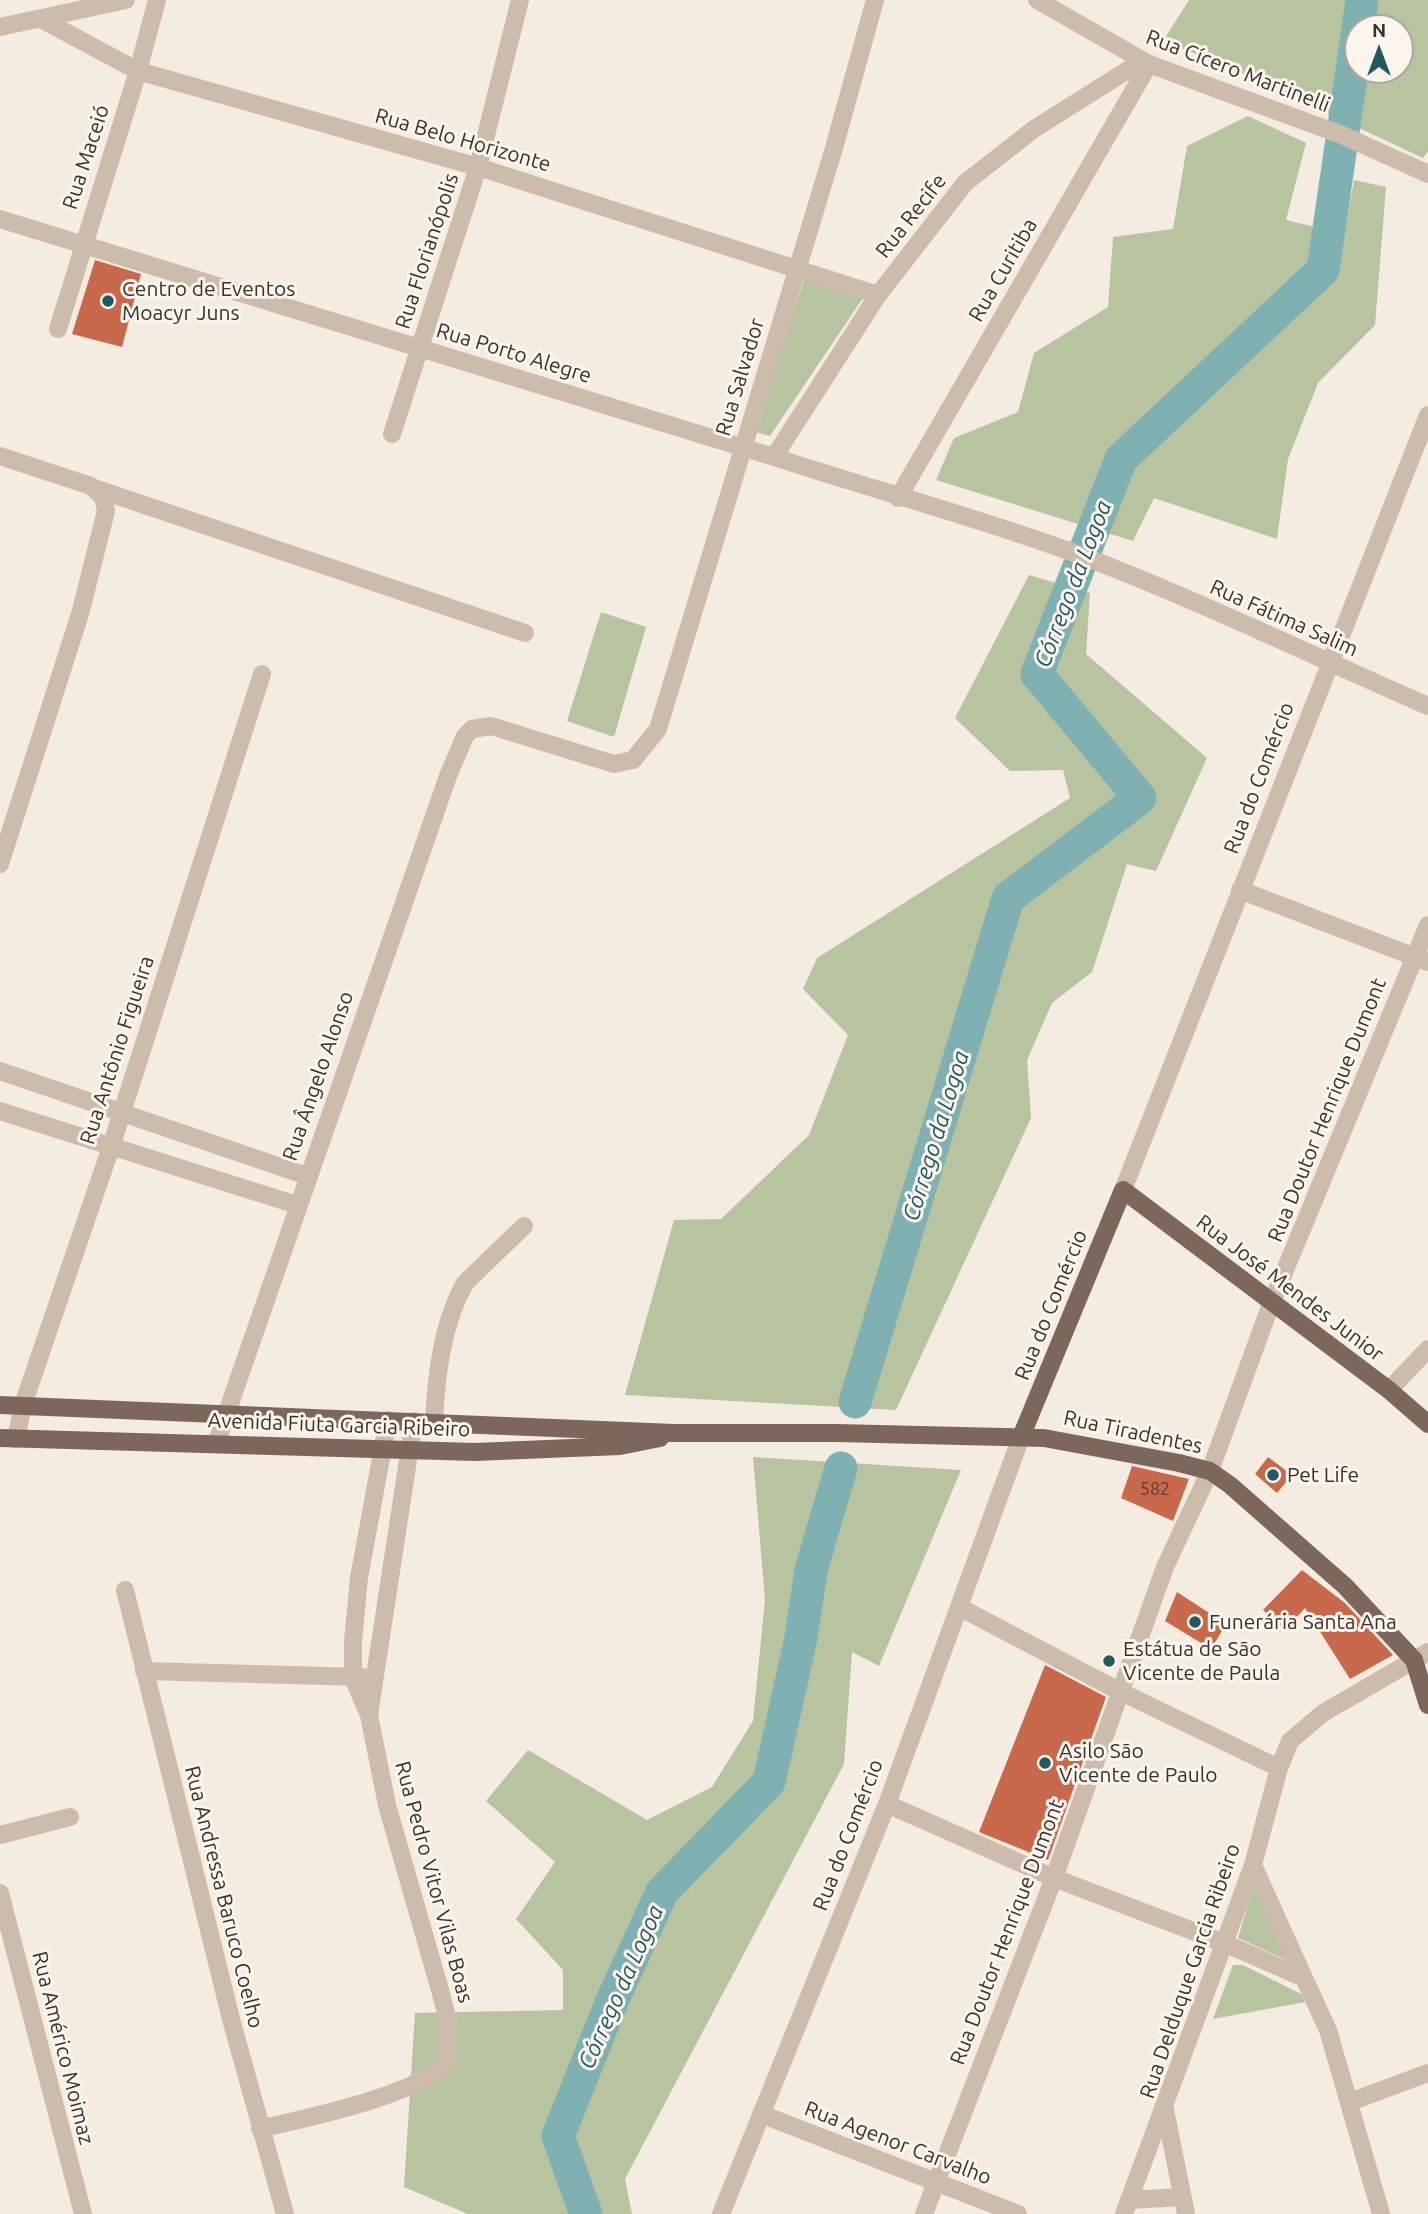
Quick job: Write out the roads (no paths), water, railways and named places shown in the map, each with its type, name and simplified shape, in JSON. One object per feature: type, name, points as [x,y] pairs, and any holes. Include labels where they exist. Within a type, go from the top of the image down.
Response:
[{"type":"main road","name":"Rua José Mendes Junior","points":[[1123,1190],[1271,1304],[1389,1390],[1428,1424]]},
{"type":"main road","name":"Rua do Comércio","points":[[1021,1437],[1123,1190]]},
{"type":"main road","name":"Avenida Fiuta Garcia Ribeiro","points":[[0,1405],[674,1433],[1021,1437]]},
{"type":"main road","points":[[475,1452],[476,1425]]},
{"type":"main road","name":"Avenida Fiuta Garcia Ribeiro","points":[[8,1439],[475,1452],[620,1446],[674,1433]]},
{"type":"main road","name":"Rua Tiradentes","points":[[1021,1437],[1073,1441],[1210,1471],[1246,1498],[1421,1656]]},
{"type":"main road","points":[[1421,1656],[1428,1705]]},
{"type":"street","points":[[0,27],[126,0]]},
{"type":"street","name":"Rua Maceió","points":[[58,329],[81,246],[138,71],[156,0]]},
{"type":"street","name":"Rua Florianópolis","points":[[392,434],[478,167],[520,0]]},
{"type":"street","name":"Rua Salvador","points":[[472,729],[479,726],[505,729],[597,761],[614,764],[633,760],[658,729],[834,148],[875,0]]},
{"type":"street","name":"Rua Cícero Martinelli","points":[[1037,0],[1146,63],[1342,135],[1428,174]]},
{"type":"street","name":"Rua Belo Horizonte","points":[[41,19],[138,71],[478,167],[878,295]]},
{"type":"street","name":"Rua Recife","points":[[774,457],[878,295],[965,183],[1034,129],[1146,63]]},
{"type":"street","name":"Rua Curitiba","points":[[898,498],[1146,63]]},
{"type":"street","name":"Rua Porto Alegre","points":[[0,219],[774,457],[898,498],[1014,531]]},
{"type":"street","name":"Rua do Comércio","points":[[1123,1190],[1329,663],[1422,449],[1428,415]]},
{"type":"street","points":[[0,456],[525,633]]},
{"type":"street","points":[[0,864],[80,614],[106,511],[103,497],[91,486]]},
{"type":"street","name":"Rua Fátima Salim","points":[[1014,531],[1122,572],[1428,706]]},
{"type":"street","name":"Rua Antônio Figueira","points":[[8,1439],[23,1405],[111,1147],[262,674]]},
{"type":"street","name":"Rua Ângelo Alonso","points":[[216,1444],[448,776],[465,736],[472,729]]},
{"type":"street","points":[[1240,890],[1421,959]]},
{"type":"street","name":"Rua Doutor Henrique Dumont","points":[[924,2214],[1054,1878],[1119,1691],[1166,1567],[1210,1471],[1271,1304],[1421,959],[1428,925]]},
{"type":"street","points":[[0,1071],[307,1176]]},
{"type":"street","points":[[0,1111],[297,1205]]},
{"type":"street","points":[[434,1423],[441,1359],[459,1294],[471,1277],[524,1226]]},
{"type":"street","points":[[1389,1390],[1428,1349]]},
{"type":"street","name":"Rua Pedro Vitor Vilas Boas","points":[[260,2129],[403,2088],[427,2079],[448,2062],[449,2025],[387,1805],[369,1715],[354,1678],[353,1641],[359,1578],[388,1420]]},
{"type":"street","name":"Rua Pedro Vitor Vilas Boas","points":[[369,1715],[382,1615],[414,1422]]},
{"type":"street","name":"Rua do Comércio","points":[[721,2214],[887,1804],[1021,1437]]},
{"type":"street","name":"Rua Andressa Baruco Coelho","points":[[125,1590],[260,2129],[285,2214]]},
{"type":"street","points":[[959,1607],[1119,1691],[1279,1768]]},
{"type":"street","name":"Rua Delduque Garcia Ribeiro","points":[[1127,2207],[1253,1866],[1279,1768],[1290,1741],[1323,1713],[1421,1656]]},
{"type":"street","points":[[145,1671],[376,1677]]},
{"type":"street","points":[[887,1804],[1054,1878],[1224,1943],[1304,1978]]},
{"type":"street","points":[[0,1835],[71,1817]]},
{"type":"street","points":[[1253,1866],[1328,2030],[1381,2214]]},
{"type":"street","name":"Rua Américo Moimaz","points":[[0,1893],[83,2214]]},
{"type":"street","points":[[1350,2102],[1428,2073]]},
{"type":"street","points":[[1127,2207],[1184,2205],[1165,2110]]},
{"type":"street","name":"Rua Agenor Carvalho","points":[[761,2113],[1018,2214]]},
{"type":"waterway","name":"Córrego da Logoa","points":[[1360,14],[1362,0]]},
{"type":"waterway","name":"Córrego da Logoa","points":[[855,1402],[1008,898],[1140,798],[1037,674],[1121,459],[1323,270],[1350,84]]},
{"type":"waterway","name":"Córrego da Logoa","points":[[586,2214],[558,2136],[612,2001],[662,1892],[769,1782],[801,1638],[811,1570],[841,1468]]},
{"type":"place","name":"Centro de Eventos Moacyr Juns","points":[[108,301]]},
{"type":"place","name":"Pet Life","points":[[1273,1475]]},
{"type":"place","name":"Funerária Santa Ana","points":[[1195,1622]]},
{"type":"place","name":"Estátua de São Vicente de Paula","points":[[1109,1661]]},
{"type":"place","name":"Asilo São Vicente de Paulo","points":[[1045,1763]]}]
